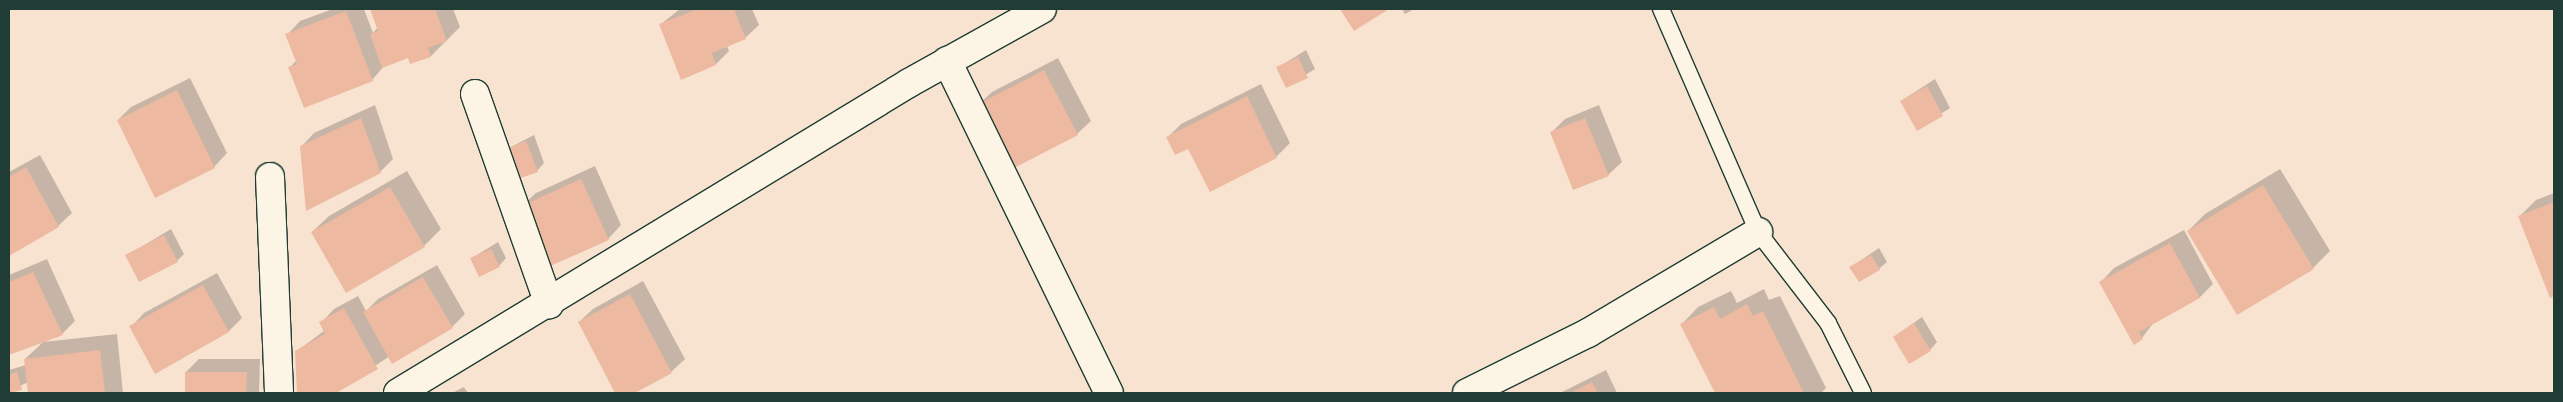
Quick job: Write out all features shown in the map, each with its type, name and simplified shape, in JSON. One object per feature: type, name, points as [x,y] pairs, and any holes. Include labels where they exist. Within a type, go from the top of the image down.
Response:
[{"type":"street","points":[[398,393],[549,304],[947,61],[1042,9]]},
{"type":"street","points":[[947,61],[1109,393]]},
{"type":"street","points":[[475,94],[549,304]]},
{"type":"street","points":[[270,177],[279,393]]},
{"type":"street","points":[[1467,393],[1588,334],[1758,232]]},
{"type":"lane","points":[[1660,9],[1758,232],[1828,323],[1863,393]]},
{"type":"building","points":[[370,9],[435,9],[447,41],[428,48],[431,57],[410,64],[408,58],[382,68],[370,34],[378,31]]},
{"type":"building","points":[[698,9],[734,9],[746,39],[712,53],[716,65],[681,80],[659,24]]},
{"type":"building","points":[[1340,9],[1389,9],[1354,31]]},
{"type":"building","points":[[346,11],[373,81],[304,108],[288,67],[297,64],[285,34]]},
{"type":"building","points":[[1298,57],[1308,78],[1286,88],[1276,67]]},
{"type":"building","points":[[1044,70],[1078,135],[1010,170],[977,105]]},
{"type":"building","points":[[1927,86],[1943,116],[1917,131],[1900,101]]},
{"type":"building","points":[[177,90],[215,168],[155,198],[117,120]]},
{"type":"building","points":[[1247,96],[1277,158],[1210,192],[1188,149],[1175,155],[1166,137]]},
{"type":"building","points":[[361,118],[381,173],[306,211],[300,146]]},
{"type":"building","points":[[1585,118],[1609,176],[1573,190],[1550,132]]},
{"type":"building","points":[[526,141],[538,172],[515,180],[503,150]]},
{"type":"building","points":[[26,167],[59,227],[9,256],[9,177]]},
{"type":"building","points":[[581,179],[609,240],[548,267],[521,206]]},
{"type":"building","points":[[2263,185],[2314,269],[2237,315],[2187,231]]},
{"type":"building","points":[[390,187],[425,247],[346,293],[311,232]]},
{"type":"building","points":[[2554,202],[2554,296],[2550,298],[2518,216]]},
{"type":"building","points":[[164,235],[178,262],[139,282],[125,255]]},
{"type":"building","points":[[2170,243],[2200,298],[2139,332],[2143,339],[2134,345],[2099,282]]},
{"type":"building","points":[[491,249],[500,267],[479,277],[470,258]]},
{"type":"building","points":[[1871,255],[1880,270],[1859,282],[1849,267]]},
{"type":"building","points":[[33,272],[63,335],[9,355],[9,282]]},
{"type":"building","points":[[423,277],[453,328],[392,364],[363,312]]},
{"type":"building","points":[[203,285],[229,332],[155,374],[129,326]]},
{"type":"building","points":[[630,294],[672,373],[635,393],[615,393],[578,322]]},
{"type":"building","points":[[1747,304],[1753,316],[1763,311],[1804,393],[1715,393],[1680,324],[1714,307],[1720,319]]},
{"type":"building","points":[[344,308],[378,369],[336,393],[297,393],[295,351],[325,334],[319,322]]},
{"type":"building","points":[[1914,323],[1931,351],[1909,364],[1893,337]]},
{"type":"building","points":[[100,350],[105,393],[28,393],[24,359]]},
{"type":"building","points":[[17,372],[22,390],[9,393],[9,375]]},
{"type":"building","points":[[185,372],[247,372],[246,393],[185,393]]},
{"type":"building","points":[[1592,382],[1598,393],[1570,393]]}]
